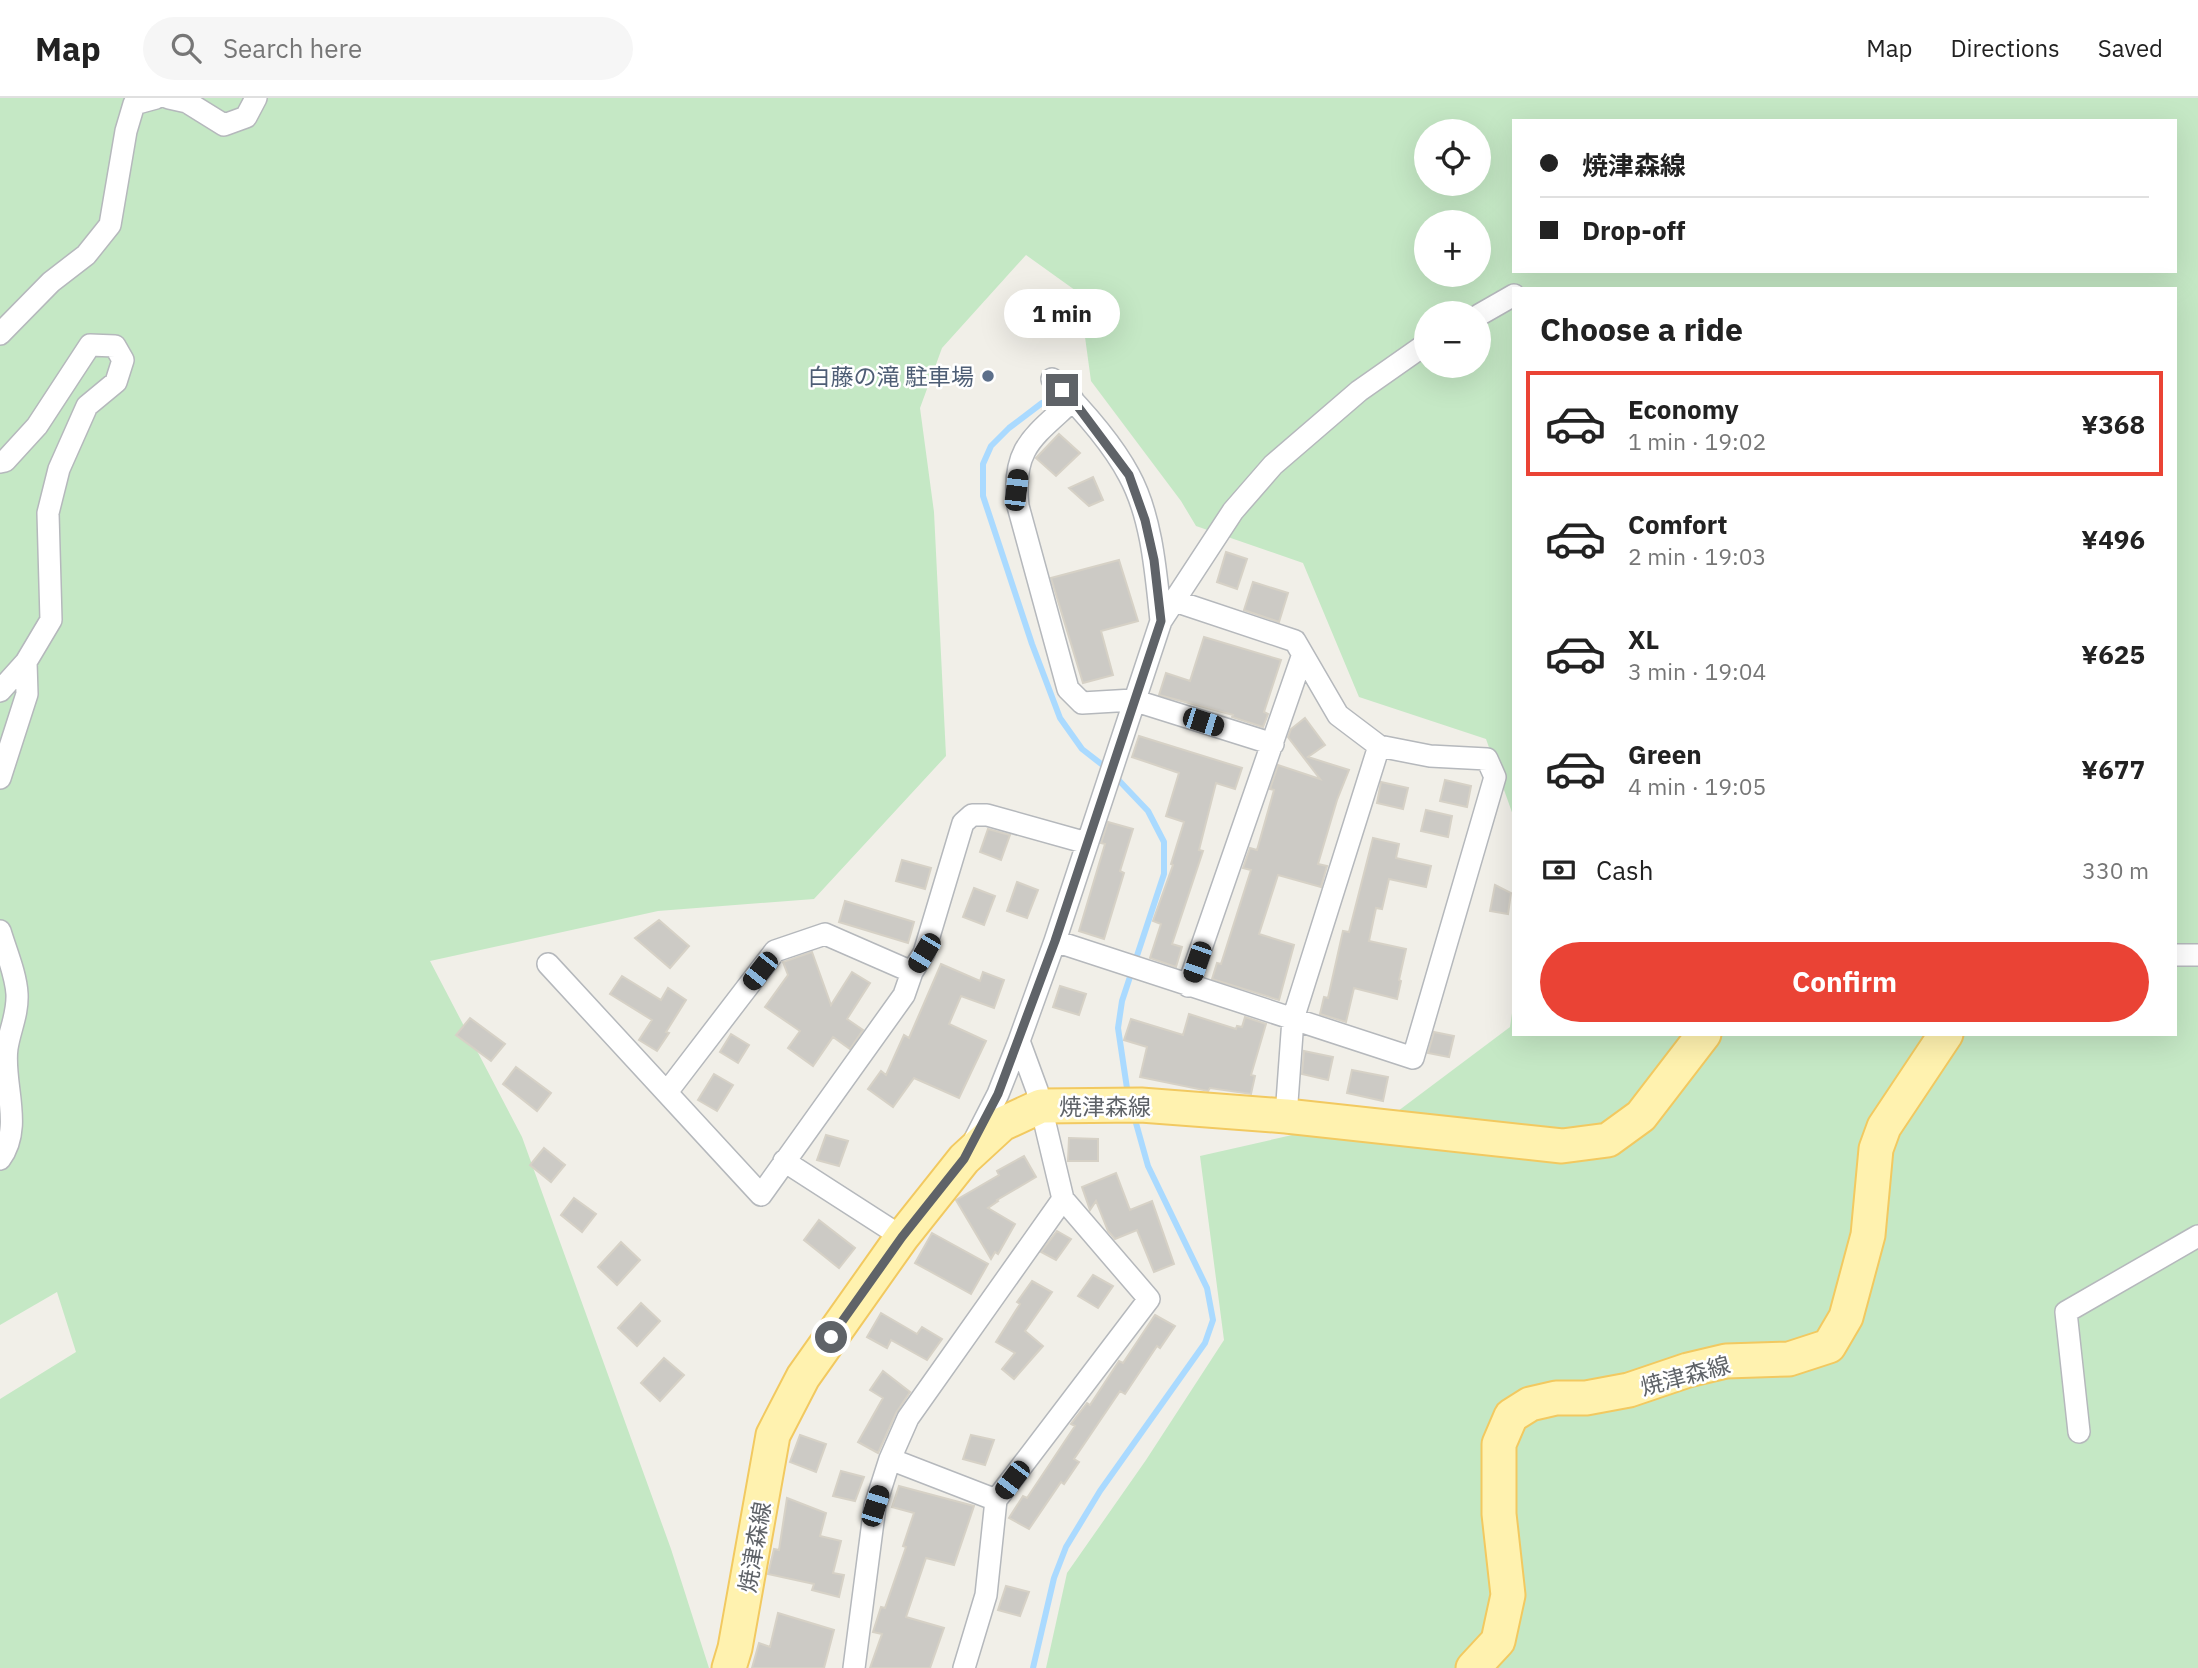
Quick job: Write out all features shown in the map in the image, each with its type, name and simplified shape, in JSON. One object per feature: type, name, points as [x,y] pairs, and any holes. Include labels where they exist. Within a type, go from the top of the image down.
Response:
[{"type":"main road","name":"焼津森線","points":[[729,1668],[736,1648],[773,1435],[803,1377],[902,1237],[964,1159],[1002,1124],[1041,1106],[1129,1106],[1286,1116],[1562,1146],[1608,1140],[1641,1116],[1702,1036]]},
{"type":"main road","name":"焼津森線","points":[[1473,1668],[1497,1641],[1508,1595],[1499,1514],[1499,1444],[1511,1416],[1530,1404],[1556,1398],[1586,1398],[1629,1390],[1688,1370],[1726,1361],[1789,1359],[1829,1346],[1846,1317],[1868,1235],[1876,1149],[1884,1127],[1945,1036]]},
{"type":"street","points":[[0,334],[51,282],[86,255],[110,225],[125,131],[134,104],[156,98]]},
{"type":"street","points":[[169,98],[187,102],[224,125],[246,117],[256,98]]},
{"type":"street","points":[[1491,308],[1512,296]]},
{"type":"street","points":[[0,462],[5,461],[37,426],[90,345],[115,346],[123,360],[116,382],[87,406],[59,469],[48,513],[51,620],[26,662],[0,691]]},
{"type":"street","points":[[964,1159],[998,1094],[1019,1041],[1161,621],[1233,512],[1273,465],[1359,391],[1414,352]]},
{"type":"street","points":[[1052,379],[1073,400],[1129,475],[1145,520],[1154,560],[1161,621]]},
{"type":"street","points":[[1073,400],[1026,444],[1018,476],[1018,506],[1068,689],[1082,704],[1133,700],[1273,744]]},
{"type":"street","points":[[1055,941],[1413,1058],[1495,777],[1487,759],[1430,756],[1380,746],[1338,715],[1295,641],[1175,601]]},
{"type":"street","points":[[1188,986],[1302,657]]},
{"type":"street","points":[[0,778],[27,694],[26,662]]},
{"type":"street","points":[[1286,1116],[1293,1019],[1380,746]]},
{"type":"street","points":[[548,964],[761,1195],[904,995],[912,972],[924,953],[963,823],[972,815],[987,815],[1087,843]]},
{"type":"street","points":[[0,932],[17,991],[17,1014],[7,1048],[11,1127],[6,1152],[0,1159]]},
{"type":"street","points":[[667,1092],[775,951],[825,934],[912,972]]},
{"type":"street","points":[[2177,955],[2198,956]]},
{"type":"street","points":[[964,1668],[986,1595],[996,1500],[1149,1298],[1063,1199],[1041,1106],[1019,1041]]},
{"type":"street","points":[[784,1161],[902,1237]]},
{"type":"street","points":[[854,1668],[875,1506],[890,1459],[908,1418],[1063,1199]]},
{"type":"street","points":[[2079,1432],[2066,1311],[2198,1236]]},
{"type":"street","points":[[890,1459],[996,1500]]},
{"type":"green space","points":[[0,98],[2198,98],[2198,1668],[1046,1668],[1067,1573],[1146,1460],[1224,1340],[1200,1156],[1398,1111],[1510,1027],[1512,1013],[1512,1036],[2177,1036],[2177,287],[1512,287],[1512,812],[1486,739],[1359,697],[1303,563],[1196,526],[1181,501],[1091,381],[1079,293],[1026,255],[942,348],[920,408],[934,512],[946,756],[814,899],[658,911],[430,961],[522,1137],[671,1549],[709,1668],[0,1668],[0,1399],[76,1352],[57,1292],[0,1325]]},
{"type":"building","points":[[1059,434],[1080,453],[1056,476],[1036,458]]},
{"type":"building","points":[[1093,477],[1103,500],[1089,506],[1069,488]]},
{"type":"building","points":[[1226,552],[1247,559],[1237,589],[1217,582]]},
{"type":"building","points":[[1119,560],[1138,621],[1101,631],[1113,675],[1083,683],[1051,578]]},
{"type":"building","points":[[1253,582],[1288,593],[1279,622],[1244,610]]},
{"type":"building","points":[[1204,637],[1281,660],[1264,712],[1268,714],[1263,727],[1232,717],[1233,715],[1159,695],[1166,673],[1190,681]]},
{"type":"building","points":[[1305,718],[1325,745],[1308,757],[1349,770],[1318,864],[1327,866],[1321,887],[1278,875],[1259,934],[1294,945],[1279,1000],[1212,979],[1217,963],[1221,964],[1251,870],[1243,868],[1250,848],[1257,850],[1274,790],[1270,789],[1278,765],[1320,779],[1288,737],[1291,729]]},
{"type":"building","points":[[1139,736],[1242,768],[1235,789],[1216,783],[1199,850],[1203,851],[1172,944],[1182,947],[1176,967],[1150,958],[1161,924],[1153,921],[1173,865],[1171,864],[1184,822],[1166,816],[1179,773],[1132,757]]},
{"type":"building","points":[[1445,780],[1471,786],[1467,807],[1440,801]]},
{"type":"building","points":[[1381,782],[1408,788],[1403,809],[1377,803]]},
{"type":"building","points":[[1426,810],[1452,816],[1448,837],[1421,831]]},
{"type":"building","points":[[1108,822],[1133,829],[1120,871],[1124,873],[1104,939],[1079,931],[1105,844],[1101,843]]},
{"type":"building","points":[[988,829],[1010,835],[1001,860],[980,852]]},
{"type":"building","points":[[1373,838],[1399,844],[1396,858],[1431,866],[1426,887],[1389,879],[1382,909],[1376,908],[1369,941],[1406,949],[1397,999],[1354,988],[1346,1022],[1320,1014],[1324,997],[1328,998],[1343,931],[1349,932]]},
{"type":"building","points":[[902,860],[931,868],[925,889],[896,881]]},
{"type":"building","points":[[1017,882],[1038,890],[1027,918],[1007,911]]},
{"type":"building","points":[[1495,885],[1511,893],[1508,914],[1490,911]]},
{"type":"building","points":[[974,888],[995,896],[984,925],[963,917]]},
{"type":"building","points":[[845,901],[914,922],[908,943],[839,922]]},
{"type":"building","points":[[659,920],[689,946],[670,968],[635,938]]},
{"type":"building","points":[[812,952],[831,1005],[852,972],[870,983],[847,1019],[863,1030],[850,1049],[833,1037],[813,1066],[788,1048],[800,1031],[765,1007],[788,975],[783,962]]},
{"type":"building","points":[[941,964],[980,981],[983,972],[1004,980],[994,1008],[961,996],[949,1024],[986,1041],[959,1098],[914,1078],[893,1107],[868,1089],[881,1071],[886,1075],[904,1035],[909,1038]]},
{"type":"building","points":[[622,976],[661,1000],[668,988],[686,1000],[657,1051],[639,1040],[652,1020],[610,994]]},
{"type":"building","points":[[1060,986],[1086,994],[1079,1015],[1053,1007]]},
{"type":"building","points":[[1189,1014],[1236,1029],[1237,1026],[1242,1027],[1245,1017],[1266,1024],[1251,1075],[1255,1076],[1251,1094],[1210,1088],[1208,1091],[1140,1077],[1147,1047],[1124,1040],[1131,1019],[1183,1035]]},
{"type":"building","points":[[470,1018],[505,1044],[491,1061],[456,1035]]},
{"type":"building","points":[[1434,1032],[1454,1036],[1449,1057],[1428,1053]]},
{"type":"building","points":[[731,1034],[749,1045],[738,1063],[720,1052]]},
{"type":"building","points":[[1304,1051],[1333,1057],[1328,1080],[1302,1074]]},
{"type":"building","points":[[516,1067],[551,1093],[537,1111],[503,1084]]},
{"type":"building","points":[[1352,1070],[1388,1077],[1383,1101],[1347,1093]]},
{"type":"building","points":[[714,1074],[733,1085],[717,1111],[698,1100]]},
{"type":"building","points":[[826,1135],[848,1141],[839,1166],[817,1160]]},
{"type":"building","points":[[1069,1138],[1098,1139],[1098,1161],[1068,1161]]},
{"type":"building","points":[[544,1148],[565,1165],[551,1182],[530,1165]]},
{"type":"building","points":[[1024,1156],[1036,1177],[988,1208],[1015,1224],[998,1254],[995,1252],[991,1259],[956,1200],[999,1175],[997,1171]]},
{"type":"building","points":[[1116,1173],[1130,1210],[1152,1201],[1174,1264],[1154,1272],[1137,1230],[1115,1239],[1108,1231],[1096,1201],[1090,1210],[1082,1187]]},
{"type":"building","points":[[574,1198],[596,1214],[582,1232],[561,1215]]},
{"type":"building","points":[[819,1220],[855,1248],[839,1268],[804,1240]]},
{"type":"building","points":[[1057,1231],[1071,1239],[1056,1260],[1041,1252]]},
{"type":"building","points":[[932,1233],[988,1264],[971,1294],[915,1263]]},
{"type":"building","points":[[621,1242],[640,1260],[617,1285],[598,1267]]},
{"type":"building","points":[[1093,1275],[1113,1286],[1098,1308],[1078,1296]]},
{"type":"building","points":[[1032,1281],[1052,1292],[1025,1331],[1043,1346],[1014,1379],[1002,1369],[1015,1353],[996,1342],[1020,1304],[1017,1302]]},
{"type":"building","points":[[641,1303],[660,1321],[637,1346],[618,1328]]},
{"type":"building","points":[[881,1313],[917,1334],[922,1327],[942,1339],[927,1360],[891,1340],[887,1348],[867,1337]]},
{"type":"building","points":[[1155,1315],[1175,1326],[1160,1348],[1157,1346],[1125,1394],[1120,1391],[1074,1459],[1079,1462],[1064,1484],[1061,1482],[1029,1529],[1009,1518],[1023,1496],[1027,1498],[1075,1426],[1071,1424],[1087,1403],[1090,1405],[1119,1361],[1123,1363]]},
{"type":"building","points":[[664,1358],[684,1375],[660,1401],[641,1383]]},
{"type":"building","points":[[883,1371],[910,1392],[896,1413],[878,1453],[858,1442],[883,1398],[870,1390]]},
{"type":"building","points":[[800,1435],[826,1444],[816,1472],[790,1462]]},
{"type":"building","points":[[971,1435],[994,1440],[985,1465],[963,1459]]},
{"type":"building","points":[[841,1471],[864,1477],[855,1501],[833,1496]]},
{"type":"building","points":[[899,1486],[974,1506],[954,1565],[926,1558],[906,1617],[944,1628],[930,1668],[870,1668],[882,1634],[873,1632],[881,1607],[885,1608],[906,1547],[903,1546],[914,1513],[892,1507]]},
{"type":"building","points":[[787,1498],[826,1513],[820,1536],[841,1541],[833,1573],[844,1575],[839,1597],[812,1590],[814,1584],[768,1574],[774,1549],[779,1550]]},
{"type":"building","points":[[1006,1586],[1029,1592],[1020,1616],[998,1610]]},
{"type":"building","points":[[778,1613],[834,1630],[824,1668],[752,1668],[759,1643],[770,1647]]},
{"type":"waterway","points":[[1042,403],[1009,428],[991,446],[983,464],[983,496],[1032,644],[1060,718],[1082,749],[1109,770],[1148,811],[1164,842],[1164,874],[1122,1001],[1118,1028],[1128,1095]]},
{"type":"waterway","points":[[1033,1668],[1054,1578],[1066,1547],[1100,1491],[1205,1343],[1213,1320],[1207,1288],[1148,1166],[1134,1116]]},
{"type":"place","name":"白藤の滝 駐車場","points":[[988,376]]},
{"type":"route","points":[[831,1337],[902,1237],[964,1159],[998,1094],[1055,941],[1161,621],[1154,560],[1145,520],[1129,475],[1107,443],[1062,390]]}]
